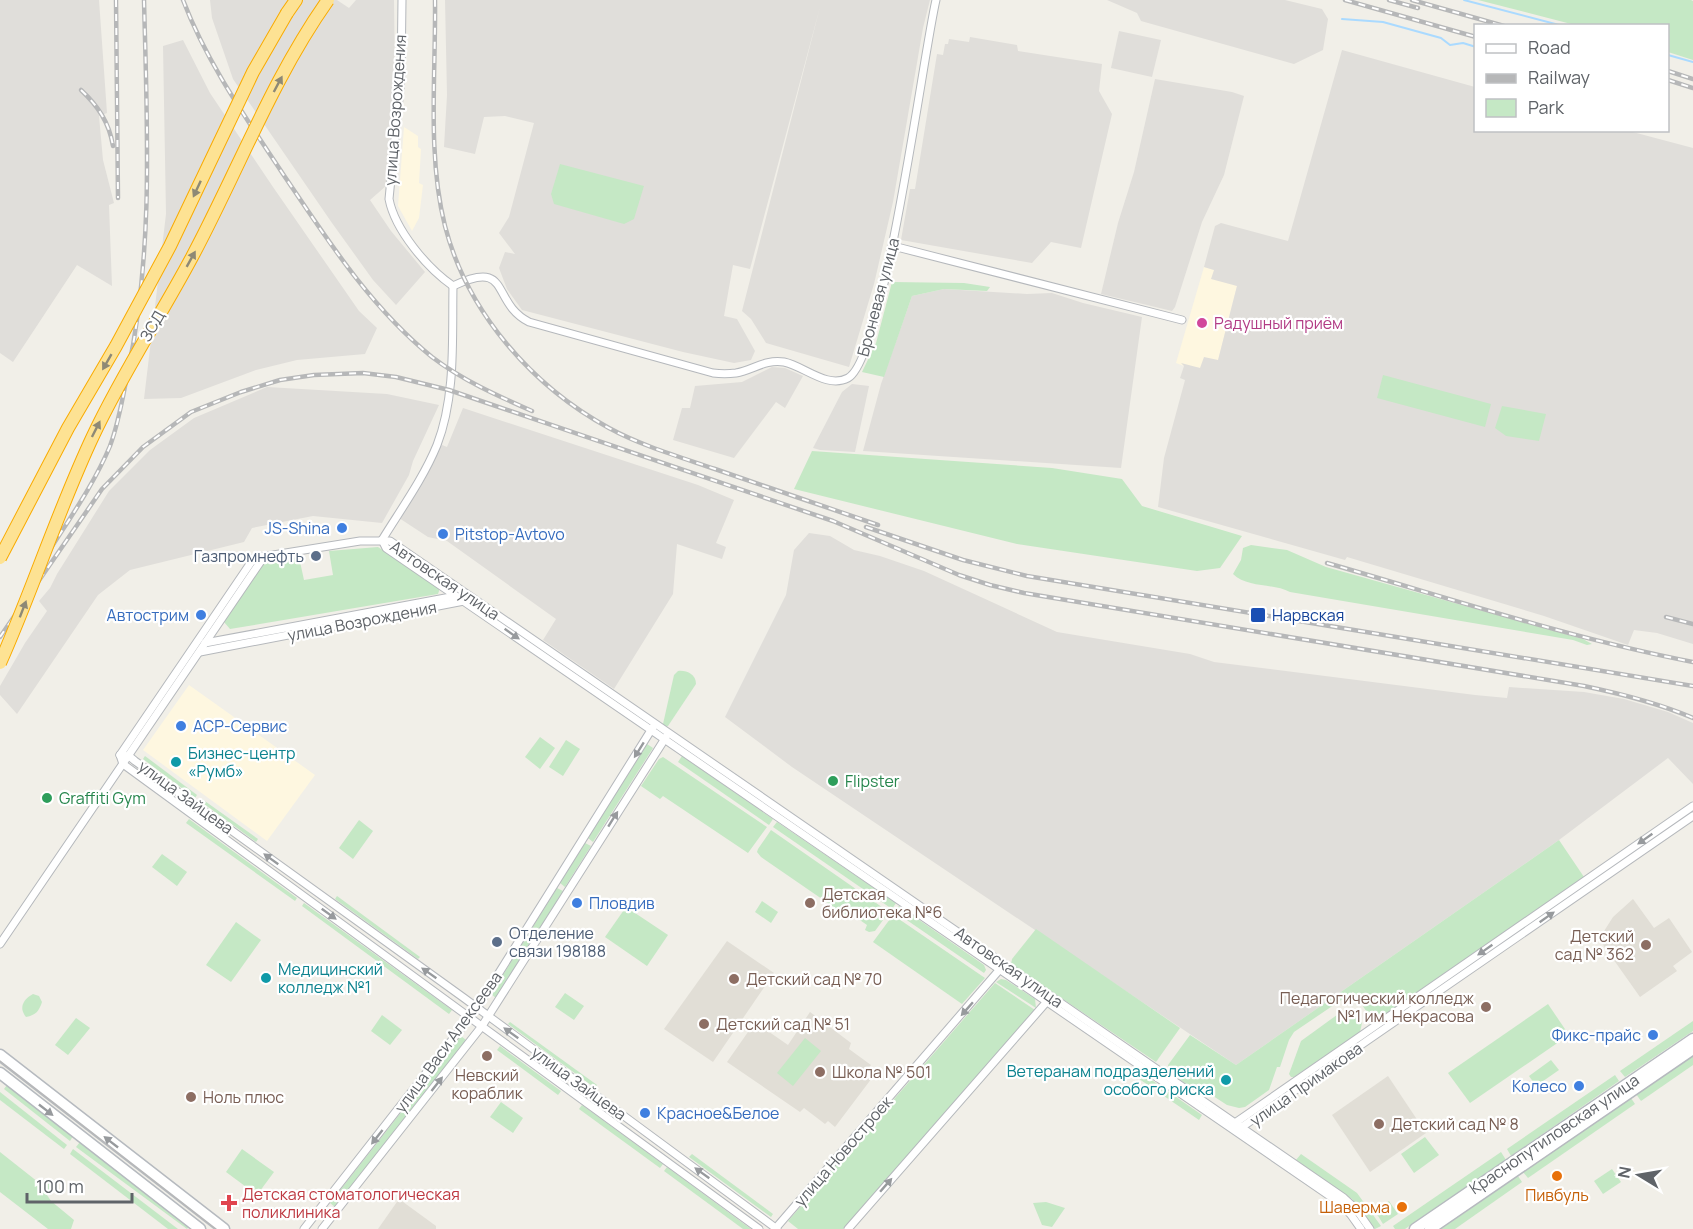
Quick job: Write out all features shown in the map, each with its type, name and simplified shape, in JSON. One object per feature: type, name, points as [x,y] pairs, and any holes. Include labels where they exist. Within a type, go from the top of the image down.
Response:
[{"type":"highway","name":"ЗСД","points":[[0,558],[68,428],[170,246],[253,72],[296,0]]},
{"type":"highway","name":"ЗСД","points":[[0,663],[93,435],[134,357],[192,257],[308,28],[328,0]]},
{"type":"main road","name":"Краснопутиловская улица","points":[[1415,1229],[1693,1039]]},
{"type":"main road","name":"Краснопутиловская улица","points":[[1430,1229],[1693,1049]]},
{"type":"main road","points":[[0,1055],[224,1229]]},
{"type":"main road","points":[[0,1073],[200,1229]]},
{"type":"street","name":"улица Возрождения","points":[[402,0],[401,78],[389,199],[393,212],[417,250],[435,272],[453,286]]},
{"type":"street","name":"Броневая улица","points":[[453,286],[477,276],[484,276],[492,279],[512,308],[529,322],[693,368],[723,374],[737,373],[769,362],[781,362],[827,380],[843,380],[853,374],[861,362],[882,292],[893,246],[927,39],[936,0]]},
{"type":"street","points":[[893,246],[1182,320]]},
{"type":"street","points":[[0,944],[129,756],[254,558],[360,541],[382,540],[428,465],[443,423],[450,370],[453,286]]},
{"type":"street","name":"Автовская улица","points":[[382,540],[386,548],[654,727]]},
{"type":"street","name":"Автовская улица","points":[[382,540],[390,541],[471,596],[654,727],[1234,1127],[1340,1203],[1361,1229]]},
{"type":"street","points":[[206,643],[261,561],[261,556]]},
{"type":"street","name":"улица Возрождения","points":[[197,649],[206,643],[456,596],[471,596]]},
{"type":"street","name":"улица Возрождения","points":[[197,649],[464,601],[471,596]]},
{"type":"street","points":[[120,755],[197,649]]},
{"type":"street","name":"улица Васи Алексеева","points":[[304,1229],[477,1008],[654,727]]},
{"type":"street","name":"улица Васи Алексеева","points":[[322,1229],[489,1017],[667,736]]},
{"type":"street","name":"улица Зайцева","points":[[759,1229],[123,764],[120,755],[129,756],[477,1008],[776,1229]]},
{"type":"street","name":"улица Примакова","points":[[1234,1127],[1693,806]]},
{"type":"street","name":"улица Примакова","points":[[1242,1128],[1693,816]]},
{"type":"street","name":"улица Новостроек","points":[[776,1229],[1002,967]]},
{"type":"street","points":[[848,1229],[1049,999]]},
{"type":"street","name":"Автовская улица","points":[[1234,1127],[1242,1128],[1344,1198],[1356,1209],[1370,1229]]},
{"type":"shaded area","points":[[0,0],[99,0],[107,113],[99,116],[103,160],[114,203],[109,205],[112,286],[77,265],[13,362],[0,353]]},
{"type":"shaded area","points":[[210,0],[337,0],[349,8],[356,0],[394,0],[395,82],[386,186],[370,200],[391,231],[425,272],[396,305],[373,280],[233,79],[212,18]]},
{"type":"shaded area","points":[[445,0],[930,0],[923,28],[893,202],[874,284],[849,367],[766,343],[751,319],[742,311],[820,7],[750,269],[733,265],[724,316],[737,319],[755,351],[751,360],[734,363],[522,310],[507,289],[499,268],[505,252],[515,254],[499,233],[509,217],[534,123],[505,116],[484,117],[475,154],[444,147],[447,95]]},
{"type":"shaded area","points":[[1107,0],[1285,0],[1322,9],[1328,19],[1323,50],[1294,64],[1141,21],[1137,13]]},
{"type":"shaded area","points":[[1119,31],[1161,40],[1152,77],[1111,68]]},
{"type":"shaded area","points":[[970,37],[1017,45],[1018,51],[1102,64],[1099,91],[1112,114],[1081,248],[1051,242],[1032,263],[901,240],[910,189],[915,189],[937,54],[943,55],[945,44],[948,44],[949,39],[969,42]]},
{"type":"shaded area","points":[[183,40],[210,93],[273,187],[359,311],[377,328],[365,354],[297,360],[256,370],[181,398],[144,399],[166,214],[163,46]]},
{"type":"shaded area","points":[[1342,50],[1474,87],[1474,132],[1633,132],[1693,148],[1693,644],[1657,633],[1634,630],[1628,645],[1544,616],[1347,557],[1345,560],[1158,507],[1164,458],[1185,380],[1180,378],[1184,366],[1181,363],[1200,368],[1204,357],[1218,360],[1237,286],[1211,279],[1214,270],[1204,267],[1215,226],[1221,223],[1288,241]]},
{"type":"shaded area","points":[[1155,79],[1244,96],[1224,175],[1202,222],[1172,311],[1101,294],[1118,223],[1134,172]]},
{"type":"shaded area","points":[[404,127],[418,136],[418,147],[421,149],[419,183],[423,185],[419,218],[412,231],[398,206]]},
{"type":"shaded area","points":[[1204,267],[1214,270],[1237,286],[1218,361],[1201,368],[1176,363]]},
{"type":"shaded area","points":[[944,289],[1027,294],[1052,293],[1142,317],[1121,468],[863,451],[881,384],[912,296]]},
{"type":"shaded area","points":[[772,367],[785,368],[803,376],[785,408],[776,402],[734,458],[673,440],[682,408],[690,408],[695,386],[742,382]]},
{"type":"shaded area","points":[[852,384],[869,386],[855,452],[813,448],[842,392]]},
{"type":"shaded area","points":[[267,387],[387,394],[439,405],[413,461],[409,475],[382,523],[313,516],[252,528],[244,542],[130,570],[98,595],[17,714],[0,695],[0,686],[47,611],[39,601],[50,588],[109,491],[150,450],[194,418]]},
{"type":"shaded area","points":[[463,408],[698,485],[734,500],[716,543],[726,547],[722,559],[677,544],[673,594],[614,689],[543,640],[556,619],[447,541],[428,537],[399,518],[442,445],[447,447]]},
{"type":"shaded area","points":[[809,533],[830,536],[854,550],[924,571],[1057,632],[1190,654],[1214,662],[1475,695],[1507,698],[1509,687],[1584,692],[1624,699],[1668,712],[1693,723],[1693,784],[1668,758],[1559,840],[1236,1065],[792,767],[725,717],[786,595],[794,550]]},
{"type":"shaded area","points":[[189,685],[315,775],[267,841],[143,750]]},
{"type":"shaded area","name":"Детский сад № 362","points":[[1633,899],[1654,928],[1669,918],[1692,952],[1673,966],[1677,971],[1640,997],[1599,939],[1613,917]]},
{"type":"shaded area","points":[[727,941],[774,973],[713,1062],[664,1029]]},
{"type":"shaded area","name":"Школа № 501","points":[[810,1012],[851,1043],[849,1049],[871,1065],[868,1069],[875,1074],[835,1127],[828,1121],[825,1124],[804,1108],[800,1112],[727,1062],[755,1022],[788,1045]]},
{"type":"shaded area","name":"Детский сад № 8","points":[[1388,1076],[1426,1133],[1370,1172],[1332,1115]]},
{"type":"shaded area","points":[[399,1199],[436,1226],[436,1229],[378,1229]]},
{"type":"green space","points":[[1478,0],[1691,0],[1693,1],[1693,60],[1669,52],[1669,24],[1571,24]]},
{"type":"green space","points":[[560,164],[644,186],[634,219],[624,224],[554,204],[551,194]]},
{"type":"green space","points":[[892,282],[964,283],[990,287],[987,291],[944,289],[912,296],[884,377],[862,372],[876,343]]},
{"type":"green space","points":[[1383,375],[1491,404],[1485,427],[1377,398]]},
{"type":"green space","points":[[1502,406],[1546,414],[1539,441],[1506,436],[1495,428]]},
{"type":"green space","points":[[812,451],[1052,468],[1122,479],[1142,506],[1242,536],[1220,568],[1197,571],[1017,544],[794,489]]},
{"type":"green space","points":[[1251,545],[1287,550],[1326,567],[1583,639],[1592,644],[1587,645],[1573,640],[1290,592],[1245,581],[1233,574],[1241,560],[1243,548]]},
{"type":"green space","points":[[378,547],[440,588],[438,594],[230,629],[224,622],[264,562],[299,557],[304,580],[333,575],[329,551]]},
{"type":"green space","points":[[678,671],[690,673],[696,684],[668,726],[665,727],[663,724],[674,675]]},
{"type":"green space","points":[[540,737],[555,748],[540,769],[525,757]]},
{"type":"green space","points":[[566,740],[580,749],[563,776],[549,767]]},
{"type":"green space","points":[[647,744],[653,748],[593,842],[588,838]]},
{"type":"green space","points":[[145,756],[197,795],[195,798],[143,759]]},
{"type":"green space","points":[[682,756],[773,819],[769,825],[678,762]]},
{"type":"green space","points":[[663,757],[767,827],[748,853],[663,796],[660,799],[641,786],[659,759]]},
{"type":"green space","points":[[202,799],[258,839],[256,842],[200,801]]},
{"type":"green space","points":[[189,819],[297,898],[295,901],[186,823]]},
{"type":"green space","points":[[359,820],[373,831],[353,859],[339,848]]},
{"type":"green space","points":[[777,822],[896,903],[892,909],[773,827]]},
{"type":"green space","points":[[771,830],[889,912],[875,931],[865,930],[867,925],[854,916],[851,919],[761,857],[757,852],[758,849]]},
{"type":"green space","points":[[1559,840],[1584,877],[1378,1019],[1369,1015],[1353,992],[1294,1032],[1269,1090],[1245,1107],[1227,1105],[1207,1092],[1204,1097],[1168,1071],[1168,1065],[1190,1035],[1236,1065]]},
{"type":"green space","points":[[585,843],[591,846],[565,887],[560,883]]},
{"type":"green space","points":[[162,854],[187,872],[177,886],[152,867]]},
{"type":"green space","points":[[557,888],[563,891],[496,998],[491,994]]},
{"type":"green space","points":[[337,896],[420,957],[418,959],[335,899]]},
{"type":"green space","points":[[762,901],[778,912],[771,923],[755,912]]},
{"type":"green space","points":[[304,903],[452,1010],[449,1014],[302,906]]},
{"type":"green space","points":[[899,906],[984,965],[986,970],[984,973],[895,912]]},
{"type":"green space","points":[[626,907],[668,935],[647,966],[605,937]]},
{"type":"green space","points":[[893,915],[985,978],[962,1004],[873,942]]},
{"type":"green space","points":[[236,922],[261,940],[231,982],[206,965]]},
{"type":"green space","points":[[1036,929],[1180,1028],[1156,1062],[1011,964],[1012,959]]},
{"type":"green space","points":[[1001,979],[1035,999],[1036,1008],[996,982]]},
{"type":"green space","points":[[995,983],[1035,1010],[843,1229],[798,1229],[788,1221]]},
{"type":"green space","points":[[565,993],[584,1006],[574,1020],[555,1007]]},
{"type":"green space","points":[[33,994],[39,996],[42,1002],[37,1012],[26,1017],[22,1007],[27,998]]},
{"type":"green space","points":[[1548,1004],[1569,1035],[1470,1103],[1448,1073]]},
{"type":"green space","points":[[1347,1011],[1357,1016],[1362,1023],[1360,1032],[1291,1077],[1289,1074],[1301,1041],[1341,1012]]},
{"type":"green space","points":[[382,1015],[402,1030],[390,1045],[371,1031]]},
{"type":"green space","points":[[76,1018],[90,1028],[68,1055],[55,1045]]},
{"type":"green space","points":[[1693,1021],[1693,1031],[1625,1077],[1620,1071]]},
{"type":"green space","points":[[510,1022],[597,1085],[595,1088],[508,1024]]},
{"type":"green space","points":[[461,1036],[466,1040],[335,1207],[330,1203]]},
{"type":"green space","points":[[805,1038],[821,1051],[793,1086],[777,1073]]},
{"type":"green space","points":[[500,1046],[561,1091],[558,1095],[497,1050]]},
{"type":"green space","points":[[1693,1055],[1693,1065],[1641,1101],[1636,1094]]},
{"type":"green space","points":[[1551,1060],[1559,1070],[1536,1086],[1529,1076]]},
{"type":"green space","points":[[1133,1067],[1202,1115],[1199,1120],[1129,1072]]},
{"type":"green space","points":[[1615,1075],[1619,1081],[1511,1156],[1507,1149]]},
{"type":"green space","points":[[7,1085],[73,1136],[70,1141],[4,1089]]},
{"type":"green space","points":[[0,1092],[67,1145],[64,1149],[0,1100]]},
{"type":"green space","points":[[1631,1098],[1635,1104],[1528,1178],[1523,1172]]},
{"type":"green space","points":[[501,1102],[523,1118],[513,1133],[490,1117]]},
{"type":"green space","points":[[582,1105],[663,1164],[660,1168],[579,1109]]},
{"type":"green space","points":[[1425,1137],[1439,1155],[1414,1173],[1401,1154]]},
{"type":"green space","points":[[80,1142],[190,1225],[187,1229],[76,1147]]},
{"type":"green space","points":[[73,1149],[178,1229],[168,1229],[70,1154]]},
{"type":"green space","points":[[242,1149],[274,1172],[257,1195],[226,1172]]},
{"type":"green space","points":[[0,1152],[38,1182],[51,1184],[47,1195],[74,1220],[71,1229],[48,1229],[0,1192]]},
{"type":"green space","points":[[1501,1152],[1506,1160],[1405,1229],[1395,1229],[1393,1226]]},
{"type":"green space","points":[[692,1154],[773,1214],[771,1217],[689,1157]]},
{"type":"green space","points":[[1301,1154],[1357,1193],[1381,1226],[1375,1229],[1352,1199],[1296,1160]]},
{"type":"green space","points":[[667,1167],[751,1229],[743,1229],[664,1171]]},
{"type":"green space","points":[[1612,1169],[1621,1182],[1603,1194],[1594,1181]]},
{"type":"green space","points":[[1518,1176],[1522,1182],[1455,1229],[1441,1229]]},
{"type":"green space","points":[[1389,1201],[1398,1214],[1383,1224],[1375,1211]]},
{"type":"green space","points":[[1046,1202],[1065,1208],[1052,1227],[1042,1225],[1033,1203]]},
{"type":"waterway","points":[[1464,0],[1555,24]]},
{"type":"waterway","points":[[1342,19],[1383,22],[1441,38],[1450,45],[1463,43],[1474,46]]},
{"type":"waterway","points":[[1669,55],[1693,62]]},
{"type":"tram line","points":[[0,1061],[216,1229]]},
{"type":"railway","points":[[116,0],[118,198]]},
{"type":"railway","points":[[51,548],[75,511],[110,446],[116,428],[136,325],[142,279],[147,186],[144,0]]},
{"type":"railway","points":[[183,0],[215,68],[241,111],[316,223],[369,294],[432,357],[480,387],[532,411]]},
{"type":"railway","points":[[435,0],[434,143],[439,199],[455,258],[486,317],[506,343],[554,391],[609,428],[661,451],[878,525]]},
{"type":"railway","points":[[1345,0],[1474,36]]},
{"type":"railway","points":[[1389,0],[1418,8]]},
{"type":"railway","points":[[1412,0],[1497,24]]},
{"type":"railway","points":[[1669,71],[1693,79]]},
{"type":"railway","points":[[1669,80],[1693,88]]},
{"type":"railway","points":[[81,90],[102,115],[109,129],[113,146]]},
{"type":"railway","points":[[0,637],[102,489],[143,447],[191,412],[241,392],[280,380],[314,375],[363,373],[396,377],[449,390],[833,521],[959,575],[990,585],[1024,593],[1584,686],[1640,699],[1693,718]]},
{"type":"railway","points":[[866,527],[963,560],[1027,576],[1693,686]]},
{"type":"railway","points":[[1327,563],[1555,629],[1693,662]]},
{"type":"railway","points":[[1666,617],[1693,624]]},
{"type":"place","name":"Радушный приём","points":[[1202,323]]},
{"type":"place","name":"JS-Shina","points":[[342,528]]},
{"type":"place","name":"Pitstop-Avtovo","points":[[443,534]]},
{"type":"place","name":"Газпромнефть","points":[[316,556]]},
{"type":"place","name":"Автострим","points":[[201,615]]},
{"type":"place","name":"Нарвская","points":[[1258,615]]},
{"type":"place","name":"АСР-Сервис","points":[[181,726]]},
{"type":"place","name":"Бизнес-центр «Румб»","points":[[176,762]]},
{"type":"place","name":"Flipster","points":[[833,781]]},
{"type":"place","name":"Graffiti Gym","points":[[47,798]]},
{"type":"place","name":"Пловдив","points":[[577,903]]},
{"type":"place","name":"Детская библиотека №6","points":[[810,903]]},
{"type":"place","name":"Отделение связи 198188","points":[[497,942]]},
{"type":"place","name":"Детский сад № 362","points":[[1646,945]]},
{"type":"place","name":"Медицинский колледж №1","points":[[266,978]]},
{"type":"place","name":"Детский сад № 70","points":[[734,979]]},
{"type":"place","name":"Педагогический колледж №1 им. Некрасова","points":[[1486,1007]]},
{"type":"place","name":"Детский сад № 51","points":[[704,1024]]},
{"type":"place","name":"Фикс-прайс","points":[[1653,1035]]},
{"type":"place","name":"Невский кораблик","points":[[487,1056]]},
{"type":"place","name":"Школа № 501","points":[[820,1072]]},
{"type":"place","name":"Ветеранам подразделений особого риска","points":[[1226,1080]]},
{"type":"place","name":"Колесо","points":[[1579,1086]]},
{"type":"place","name":"Ноль плюс","points":[[191,1097]]},
{"type":"place","name":"Красное&Белое","points":[[645,1113]]},
{"type":"place","name":"Детский сад № 8","points":[[1379,1124]]},
{"type":"place","name":"Пивбуль","points":[[1557,1176]]},
{"type":"place","name":"Детская стоматологическая поликлиника","points":[[229,1203]]},
{"type":"place","name":"Шаверма","points":[[1402,1207]]}]
